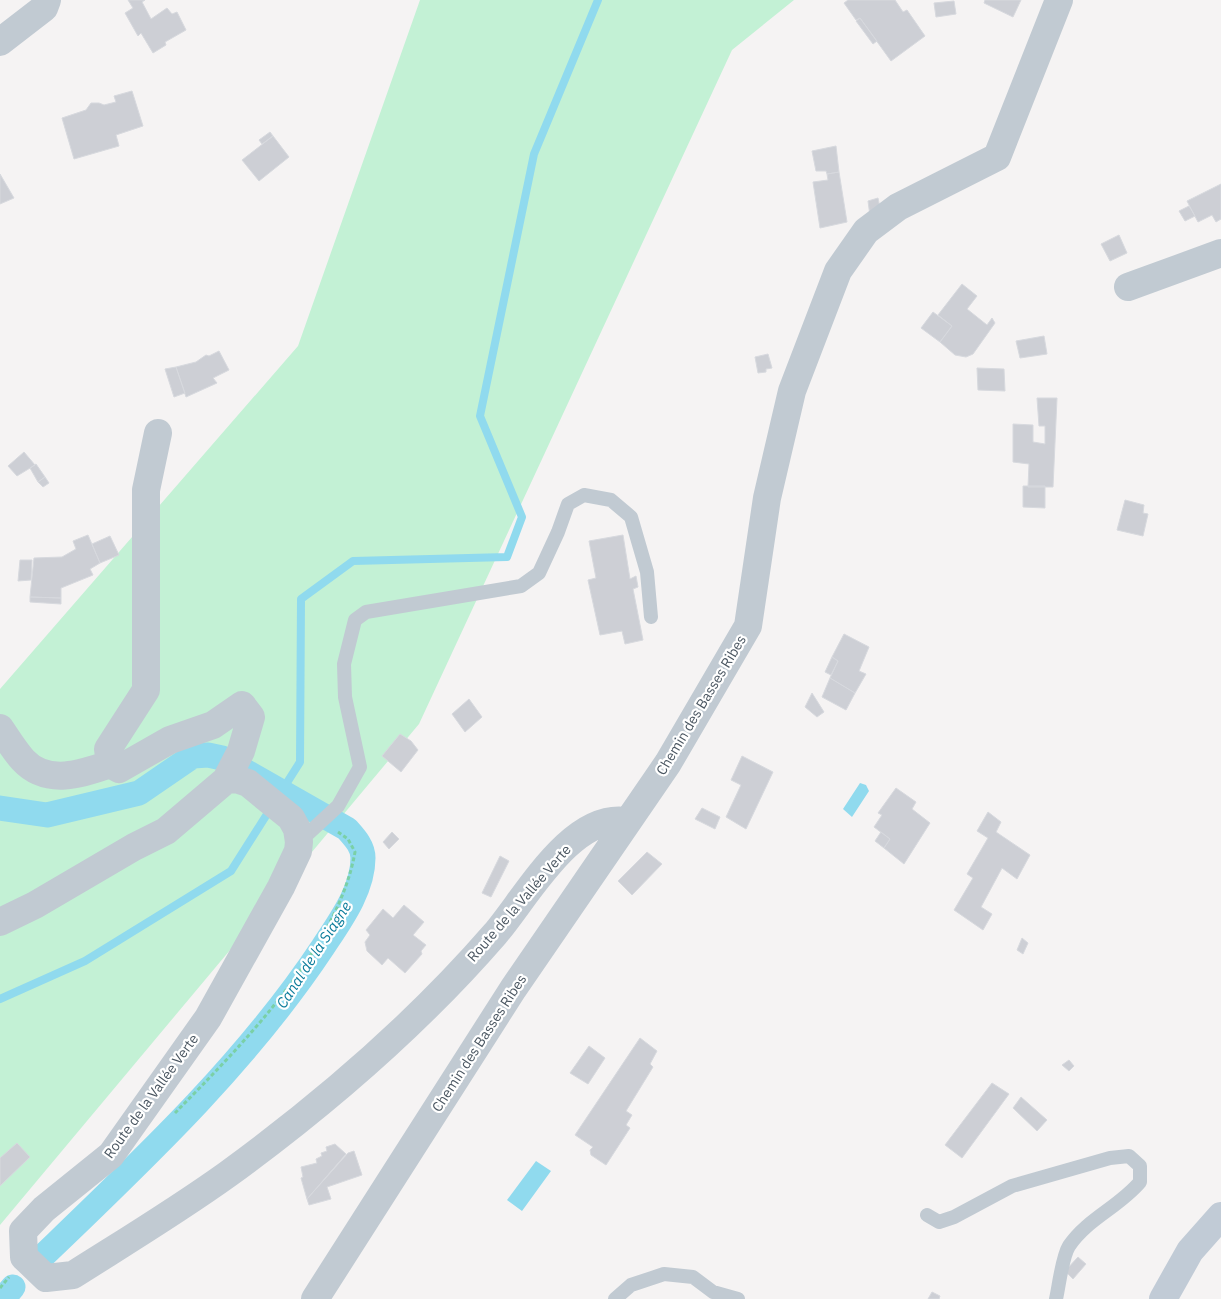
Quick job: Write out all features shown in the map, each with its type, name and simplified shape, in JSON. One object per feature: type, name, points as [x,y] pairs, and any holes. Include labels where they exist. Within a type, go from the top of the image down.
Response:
[{"type":"main road","points":[[1162,1299],[1190,1251],[1221,1216]]},
{"type":"street","points":[[0,42],[44,8],[47,0]]},
{"type":"street","name":"Chemin des Basses Ribes","points":[[315,1299],[513,989],[626,821],[668,763],[748,626],[767,498],[792,391],[838,271],[866,230],[898,207],[997,158],[1059,0]]},
{"type":"street","points":[[1128,287],[1221,253]]},
{"type":"street","points":[[110,764],[108,749],[146,690],[146,490],[158,433]]},
{"type":"street","points":[[0,728],[24,761],[44,775],[76,776],[110,764],[120,769],[170,740],[213,725],[242,705],[251,717],[241,751],[238,782]]},
{"type":"street","points":[[238,782],[295,830]]},
{"type":"street","points":[[0,922],[35,905],[134,847],[166,831],[238,782]]},
{"type":"street","name":"Route de la Vallée Verte","points":[[295,830],[298,851],[281,887],[208,1018],[110,1155],[44,1209],[23,1231],[24,1257],[46,1278],[73,1275],[152,1225],[228,1173],[331,1094],[420,1012],[488,941],[558,854],[580,836],[600,824],[613,819],[626,821]]},
{"type":"lane","points":[[295,830],[338,806],[360,767],[345,697],[344,664],[355,620],[366,612],[521,586],[539,573],[558,532],[568,504],[584,495],[611,500],[631,517],[647,572],[651,617]]},
{"type":"lane","points":[[927,1216],[938,1222],[954,1217],[1012,1186],[1110,1158],[1129,1156],[1140,1166],[1140,1182],[1128,1197],[1089,1224],[1068,1248],[1056,1299]]},
{"type":"lane","points":[[615,1299],[631,1285],[664,1274],[693,1277],[713,1292],[738,1299]]},
{"type":"green space","points":[[420,0],[794,0],[732,50],[419,724],[0,1225],[0,689],[298,346]]},
{"type":"water","points":[[860,783],[866,785],[869,791],[852,817],[843,809]]},
{"type":"water","points":[[536,1161],[551,1171],[522,1211],[507,1200]]},
{"type":"building","points":[[128,0],[145,0],[142,2],[151,19],[167,8],[172,14],[177,12],[186,30],[165,42],[166,45],[153,53],[141,33],[138,36],[125,13],[133,8]]},
{"type":"building","points":[[848,0],[895,0],[903,12],[907,10],[925,36],[891,61],[860,18],[856,20],[844,3]]},
{"type":"building","points":[[985,0],[1021,0],[1013,17],[984,3]]},
{"type":"building","points":[[954,1],[956,14],[936,17],[934,3]]},
{"type":"building","points":[[860,18],[877,41],[873,44],[856,21]]},
{"type":"building","points":[[132,91],[143,126],[116,135],[119,146],[74,159],[62,118],[86,110],[91,103],[104,105],[116,102],[114,96]]},
{"type":"building","points":[[270,132],[273,136],[262,144],[259,140]]},
{"type":"building","points":[[273,136],[289,157],[259,181],[242,160]]},
{"type":"building","points":[[836,146],[839,172],[827,174],[826,171],[816,171],[812,151]]},
{"type":"building","points":[[839,172],[847,222],[820,228],[813,182],[828,180],[827,174]]},
{"type":"building","points":[[0,174],[14,198],[0,204]]},
{"type":"building","points":[[1221,184],[1221,219],[1216,222],[1212,215],[1198,222],[1187,201]]},
{"type":"building","points":[[878,198],[881,213],[870,216],[868,201]]},
{"type":"building","points":[[1189,206],[1195,216],[1185,221],[1179,211]]},
{"type":"building","points":[[1119,235],[1127,253],[1110,261],[1101,244]]},
{"type":"building","points":[[962,284],[977,296],[967,309],[987,325],[992,318],[995,323],[973,354],[966,357],[955,355],[940,342],[952,326],[938,315]]},
{"type":"building","points":[[933,312],[952,326],[940,342],[921,328]]},
{"type":"building","points":[[1044,336],[1047,354],[1020,358],[1016,341]]},
{"type":"building","points":[[219,351],[229,370],[213,378],[217,383],[186,397],[176,367],[196,362],[206,355],[209,356]]},
{"type":"building","points":[[768,354],[772,368],[766,369],[766,372],[758,373],[755,357]]},
{"type":"building","points":[[176,367],[185,393],[174,397],[165,369]]},
{"type":"building","points":[[977,368],[1004,369],[1005,391],[978,390]]},
{"type":"building","points":[[1037,398],[1057,398],[1053,487],[1028,487],[1029,464],[1013,462],[1013,424],[1033,425],[1033,442],[1045,444],[1045,426],[1039,426]]},
{"type":"building","points":[[24,452],[35,465],[17,476],[8,466]]},
{"type":"building","points":[[36,464],[45,477],[38,482],[30,468]]},
{"type":"building","points":[[45,477],[49,483],[43,487],[38,482]]},
{"type":"building","points":[[1023,486],[1045,486],[1045,508],[1023,507]]},
{"type":"building","points":[[1125,500],[1144,505],[1143,513],[1148,514],[1143,536],[1117,530]]},
{"type":"building","points":[[88,535],[100,563],[90,569],[93,575],[61,588],[61,598],[30,597],[34,558],[62,557],[76,549],[73,541]]},
{"type":"building","points":[[623,535],[630,579],[636,576],[638,587],[633,589],[643,640],[625,644],[622,631],[600,635],[588,580],[596,578],[589,541]]},
{"type":"building","points":[[110,536],[119,555],[100,563],[92,544]]},
{"type":"building","points":[[20,560],[32,560],[31,580],[18,581]]},
{"type":"building","points":[[30,597],[61,598],[61,604],[30,602]]},
{"type":"building","points":[[844,634],[869,647],[859,671],[866,674],[855,693],[830,678],[838,661],[832,657]]},
{"type":"building","points":[[832,657],[838,661],[831,675],[825,672]]},
{"type":"building","points":[[830,678],[855,693],[846,710],[822,697]]},
{"type":"building","points":[[812,693],[824,712],[817,717],[805,707]]},
{"type":"building","points":[[469,699],[482,717],[465,732],[452,714]]},
{"type":"building","points":[[400,734],[411,741],[418,750],[401,772],[382,756]]},
{"type":"building","points":[[742,756],[773,772],[746,829],[726,817],[741,785],[731,780]]},
{"type":"building","points":[[896,788],[916,802],[912,809],[930,823],[904,864],[884,848],[890,839],[874,827],[882,815],[878,813]]},
{"type":"building","points":[[702,808],[720,817],[715,829],[695,819]]},
{"type":"building","points":[[988,812],[1001,822],[996,832],[1030,855],[1017,879],[1002,868],[981,907],[992,914],[983,930],[954,910],[973,878],[967,874],[988,838],[977,831]]},
{"type":"building","points":[[392,832],[399,839],[389,849],[383,842]]},
{"type":"building","points":[[881,832],[890,839],[884,848],[875,841]]},
{"type":"building","points":[[647,852],[662,864],[632,895],[618,881]]},
{"type":"building","points":[[500,856],[509,861],[491,897],[482,893]]},
{"type":"building","points":[[404,905],[424,922],[413,935],[426,945],[421,951],[422,954],[405,973],[388,958],[382,965],[367,951],[365,942],[370,935],[366,930],[383,909],[393,918]]},
{"type":"building","points":[[1022,938],[1028,943],[1023,954],[1017,950]]},
{"type":"building","points":[[640,1038],[657,1051],[650,1064],[653,1067],[626,1111],[632,1115],[626,1125],[630,1128],[606,1165],[591,1155],[590,1150],[593,1147],[575,1135]]},
{"type":"building","points":[[589,1046],[605,1058],[588,1084],[570,1073]]},
{"type":"building","points":[[1069,1060],[1074,1066],[1069,1071],[1062,1065]]},
{"type":"building","points":[[992,1083],[1009,1094],[962,1158],[945,1145]]},
{"type":"building","points":[[1021,1097],[1047,1120],[1037,1131],[1013,1108]]},
{"type":"building","points":[[17,1143],[30,1157],[0,1186],[0,1158]]},
{"type":"building","points":[[335,1144],[346,1154],[307,1199],[301,1178],[303,1177],[301,1167],[317,1163],[316,1159],[322,1156],[321,1153],[327,1151],[326,1147]]},
{"type":"building","points":[[354,1151],[362,1175],[327,1187],[331,1199],[309,1205],[307,1199],[348,1153]]},
{"type":"building","points":[[1078,1257],[1086,1264],[1073,1279],[1065,1271]]},
{"type":"building","points":[[932,1292],[940,1296],[939,1299],[928,1299]]},
{"type":"waterway","points":[[0,999],[85,961],[231,871],[300,762],[301,599],[353,561],[507,557],[522,517],[480,416],[534,154],[598,0]]},
{"type":"waterway","name":"Canal de la Siagne","points":[[0,808],[47,815],[139,793],[193,756],[208,755],[222,758],[347,829],[358,842],[363,854],[359,882],[343,916],[293,990],[261,1031],[156,1146],[44,1255]]},
{"type":"waterway","name":"Canal de la Siagne","points":[[3,1299],[13,1287]]}]
